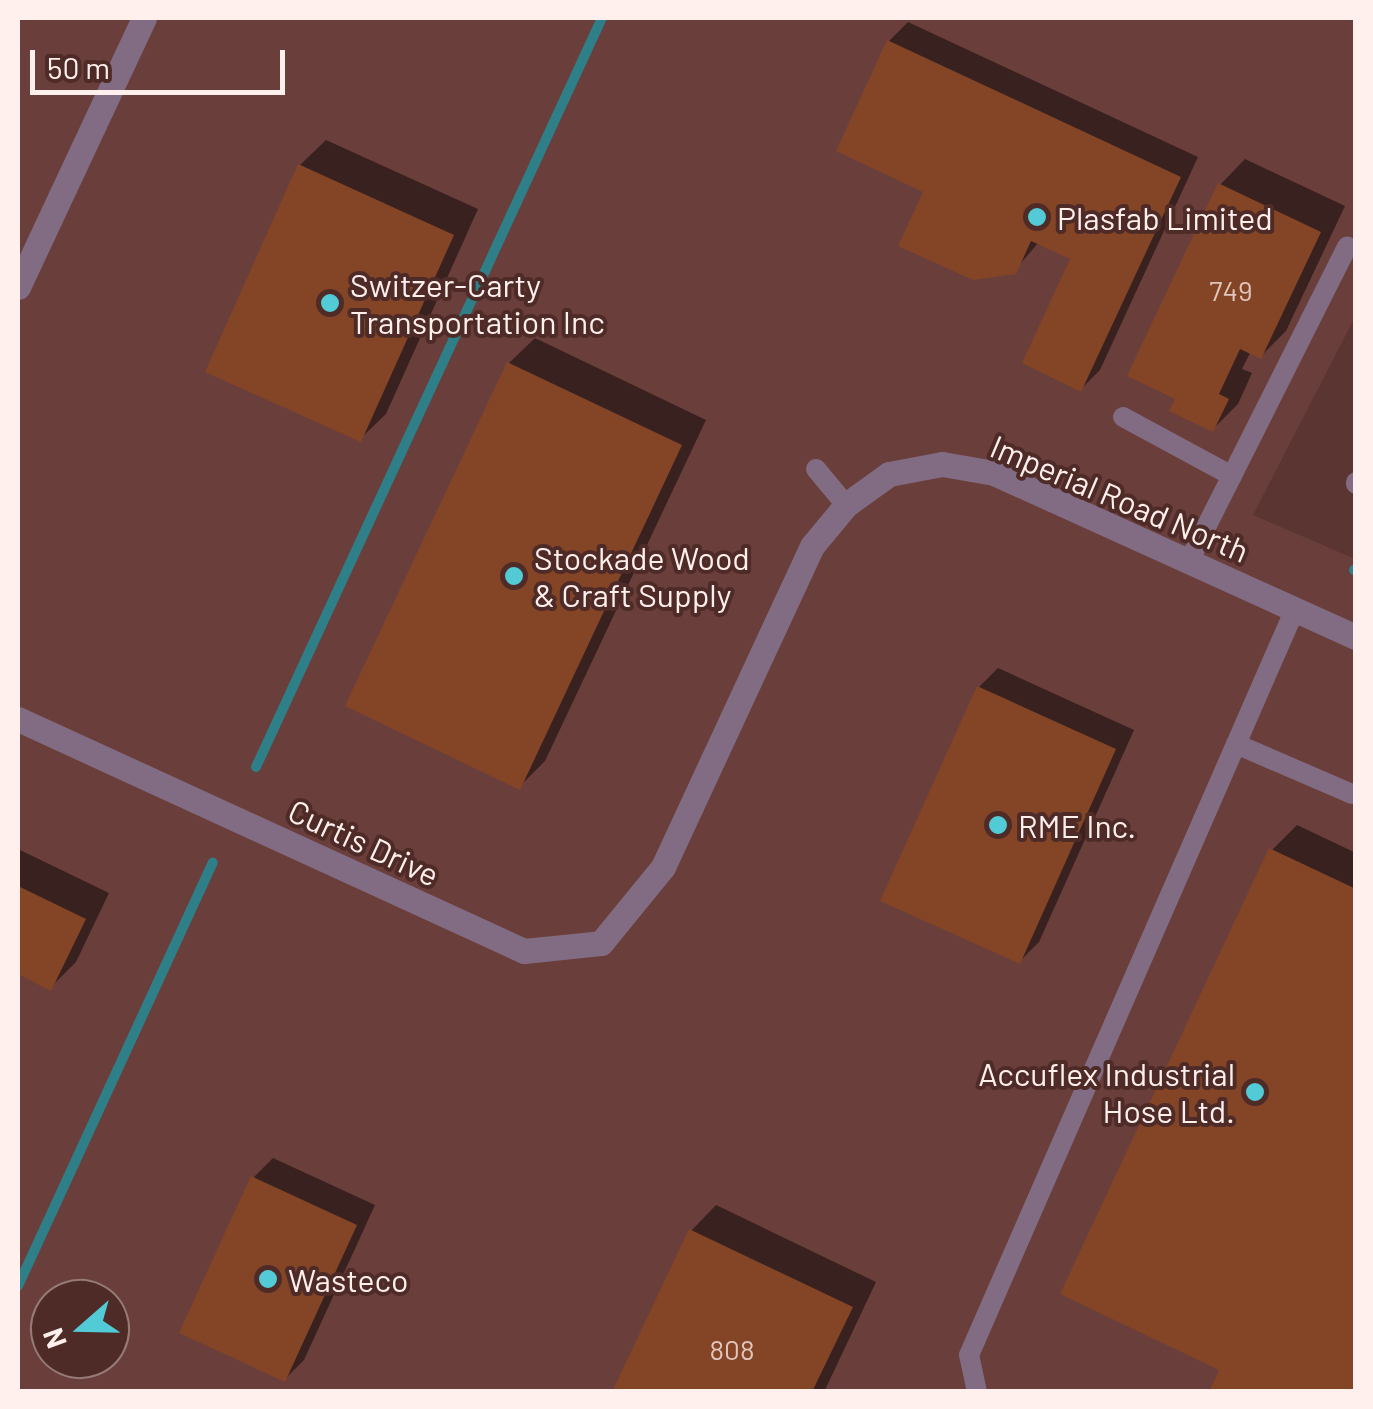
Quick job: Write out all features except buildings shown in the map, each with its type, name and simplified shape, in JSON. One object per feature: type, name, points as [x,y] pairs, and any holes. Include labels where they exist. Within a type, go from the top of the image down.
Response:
[{"type":"street","points":[[18,287],[144,18]]},
{"type":"street","name":"Imperial Road North","points":[[664,867],[812,546],[846,504],[889,474],[942,464],[994,472],[1356,637]]},
{"type":"street","name":"Curtis Drive","points":[[18,719],[524,951],[601,943],[664,867]]},
{"type":"lane","points":[[1189,561],[1347,247]]},
{"type":"lane","points":[[1123,417],[1232,476]]},
{"type":"lane","points":[[816,469],[846,504]]},
{"type":"lane","points":[[977,1392],[969,1355],[1295,609]]},
{"type":"lane","points":[[1236,744],[1352,794]]},
{"type":"shaded area","points":[[18,18],[1355,18],[1355,317],[1253,515],[1355,559],[1355,1391],[18,1391]]},
{"type":"waterway","points":[[256,767],[602,18]]},
{"type":"waterway","points":[[18,1286],[213,863]]},
{"type":"place","name":"Plasfab Limited","points":[[1037,217]]},
{"type":"place","name":"Switzer-Carty Transportation Inc","points":[[330,303]]},
{"type":"place","name":"Stockade Wood & Craft Supply","points":[[514,576]]},
{"type":"place","name":"RME Inc.","points":[[998,825]]},
{"type":"place","name":"Accuflex Industrial Hose Ltd.","points":[[1255,1092]]},
{"type":"place","name":"Wasteco","points":[[268,1279]]}]
